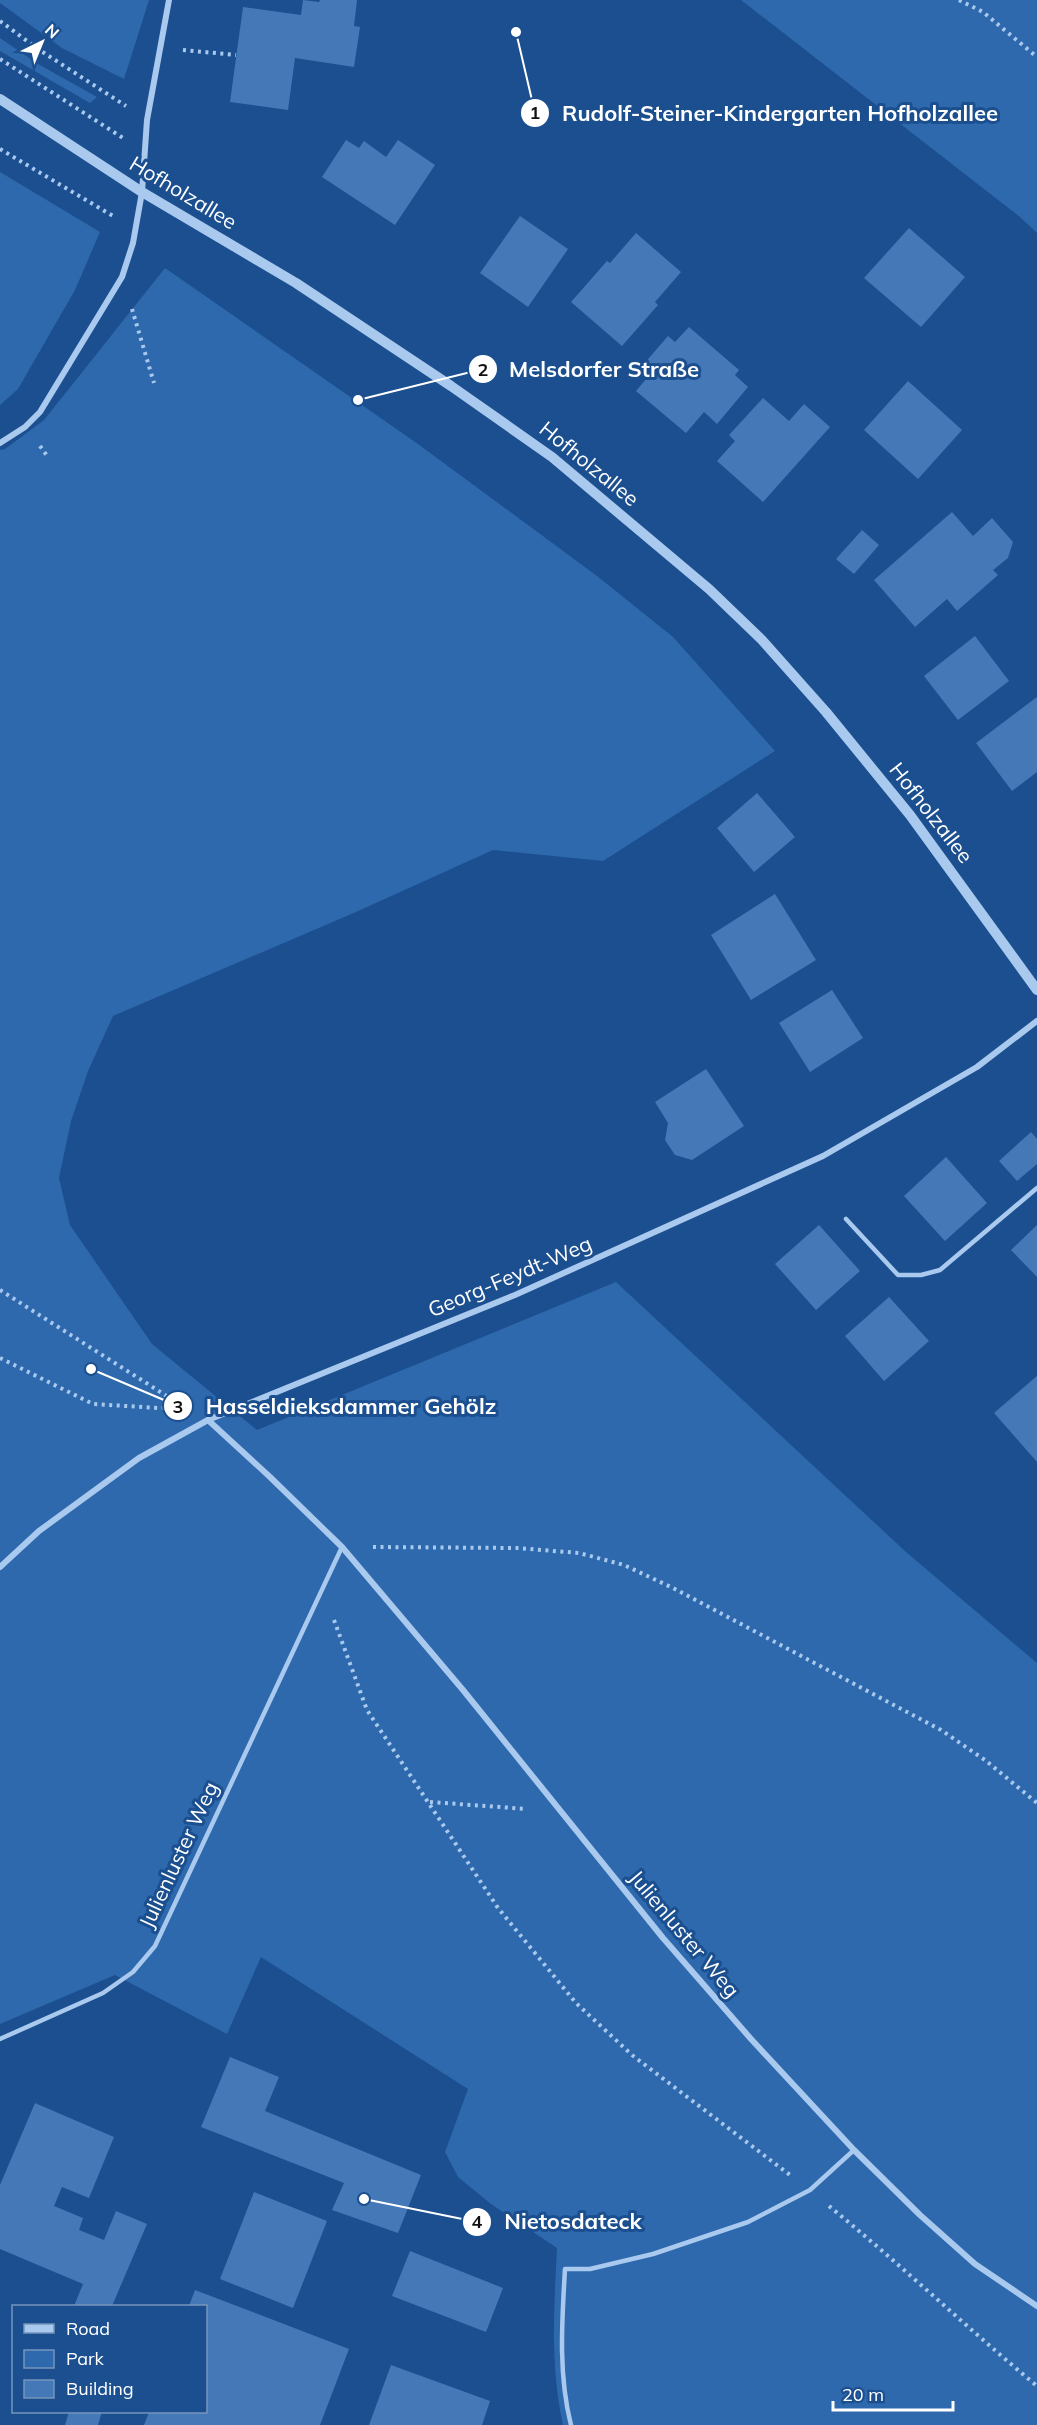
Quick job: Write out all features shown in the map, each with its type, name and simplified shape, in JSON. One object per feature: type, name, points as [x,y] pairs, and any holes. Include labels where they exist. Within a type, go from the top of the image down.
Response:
[{"type":"street","points":[[0,443],[25,427],[40,412],[122,277],[142,192],[147,120],[169,0]]},
{"type":"street","name":"Hofholzallee","points":[[0,99],[142,192],[296,284],[451,386],[552,457],[709,589],[762,640],[910,815],[1037,990]]},
{"type":"street","name":"Georg-Feydt-Weg","points":[[0,1567],[39,1531],[139,1458],[208,1420],[515,1295],[824,1156],[977,1067],[1037,1021]]},
{"type":"street","name":"Julienluster Weg","points":[[208,1420],[270,1476],[342,1547],[463,1690],[663,1938],[854,2150],[920,2215],[975,2264],[1037,2306]]},
{"type":"lane","points":[[846,1219],[898,1275],[921,1275],[940,1270],[1037,1188]]},
{"type":"lane","name":"Julienluster Weg","points":[[0,2039],[103,1993],[133,1972],[154,1946],[342,1547]]},
{"type":"lane","points":[[571,2425],[564,2399],[562,2356],[565,2269],[590,2269],[653,2254],[748,2222],[810,2190],[854,2150]]},
{"type":"path","points":[[959,0],[983,12],[1037,57]]},
{"type":"path","points":[[0,21],[38,49],[147,120]]},
{"type":"path","points":[[160,48],[236,55]]},
{"type":"path","points":[[0,59],[143,152]]},
{"type":"path","points":[[0,149],[135,229]]},
{"type":"path","points":[[122,277],[154,383]]},
{"type":"path","points":[[0,1290],[208,1420]]},
{"type":"path","points":[[0,1358],[93,1404],[159,1408],[184,1407]]},
{"type":"path","points":[[342,1547],[517,1548],[579,1553],[624,1565],[673,1587],[941,1730],[985,1760],[1037,1803]]},
{"type":"path","points":[[322,1588],[367,1710],[498,1908],[576,2003],[632,2055],[810,2190],[894,2259],[961,2321],[1037,2386]]},
{"type":"path","points":[[429,1802],[561,1812]]},
{"type":"green space","points":[[0,0],[149,0],[124,79],[62,48],[0,3]]},
{"type":"green space","points":[[741,0],[1037,0],[1037,233],[1020,217]]},
{"type":"green space","points":[[0,38],[38,64],[97,97],[90,103],[0,51]]},
{"type":"green space","points":[[0,172],[100,232],[75,290],[18,389],[0,405]]},
{"type":"green space","points":[[165,268],[418,444],[597,576],[673,637],[775,751],[603,861],[493,850],[356,912],[113,1016],[88,1071],[71,1121],[59,1178],[70,1225],[152,1344],[257,1430],[616,1282],[906,1552],[1037,1663],[1037,2425],[563,2425],[555,2359],[557,2248],[491,2204],[458,2177],[445,2152],[468,2089],[261,1957],[227,2034],[115,1975],[0,2024],[0,450],[5,449],[44,420]]},
{"type":"building","points":[[303,0],[319,2],[320,0],[357,0],[354,26],[360,27],[354,67],[295,58],[288,110],[230,102],[243,7],[301,15]]},
{"type":"building","points":[[346,140],[359,148],[364,141],[386,157],[398,140],[435,165],[395,225],[322,177]]},
{"type":"building","points":[[520,216],[568,249],[528,307],[480,273]]},
{"type":"building","points":[[909,228],[965,277],[921,327],[864,278]]},
{"type":"building","points":[[636,233],[681,272],[655,302],[658,305],[622,346],[571,302],[607,261],[610,263]]},
{"type":"building","points":[[689,327],[739,370],[735,375],[748,387],[717,424],[704,412],[686,433],[636,391],[652,372],[643,365],[668,336],[675,342]]},
{"type":"building","points":[[908,381],[962,430],[918,479],[864,430]]},
{"type":"building","points":[[763,398],[789,421],[804,404],[830,427],[763,502],[717,461],[735,441],[729,435]]},
{"type":"building","points":[[952,512],[973,536],[992,518],[1013,542],[1008,558],[993,570],[998,575],[957,611],[947,599],[915,627],[874,580]]},
{"type":"building","points":[[862,530],[879,545],[854,574],[836,559]]},
{"type":"building","points":[[975,636],[1009,681],[958,720],[924,676]]},
{"type":"building","points":[[1037,697],[1037,772],[1012,791],[976,743]]},
{"type":"building","points":[[757,793],[795,837],[754,872],[717,828]]},
{"type":"building","points":[[775,894],[816,960],[751,1000],[711,935]]},
{"type":"building","points":[[832,990],[863,1038],[810,1072],[779,1023]]},
{"type":"building","points":[[706,1069],[744,1126],[692,1160],[675,1155],[665,1140],[668,1123],[655,1102]]},
{"type":"building","points":[[1031,1132],[1037,1139],[1037,1164],[1017,1181],[999,1161]]},
{"type":"building","points":[[946,1157],[987,1203],[945,1241],[904,1196]]},
{"type":"building","points":[[819,1225],[860,1271],[816,1310],[775,1264]]},
{"type":"building","points":[[1037,1225],[1037,1277],[1011,1250]]},
{"type":"building","points":[[889,1297],[929,1341],[884,1381],[845,1336]]},
{"type":"building","points":[[1037,1376],[1037,1462],[994,1413]]},
{"type":"building","points":[[230,2057],[279,2077],[265,2111],[421,2175],[398,2233],[332,2210],[344,2183],[201,2127]]},
{"type":"building","points":[[35,2103],[114,2137],[89,2198],[62,2187],[54,2206],[83,2218],[79,2230],[104,2240],[116,2211],[147,2224],[112,2305],[74,2305],[83,2284],[0,2249],[0,2185]]},
{"type":"building","points":[[254,2192],[327,2221],[293,2308],[220,2279]]},
{"type":"building","points":[[410,2251],[503,2288],[486,2332],[392,2296]]},
{"type":"building","points":[[195,2290],[349,2349],[320,2425],[144,2425],[149,2413],[207,2413],[207,2305],[189,2305]]},
{"type":"building","points":[[391,2365],[490,2401],[482,2425],[369,2425]]},
{"type":"building","points":[[69,2413],[102,2413],[98,2425],[65,2425]]},
{"type":"place","name":"Rudolf-Steiner-Kindergarten Hofholzallee","points":[[516,32]]},
{"type":"place","name":"Melsdorfer Straße","points":[[358,400]]},
{"type":"place","name":"Hasseldieksdammer Gehölz","points":[[91,1369]]},
{"type":"place","name":"Nietosdateck","points":[[364,2199]]}]
